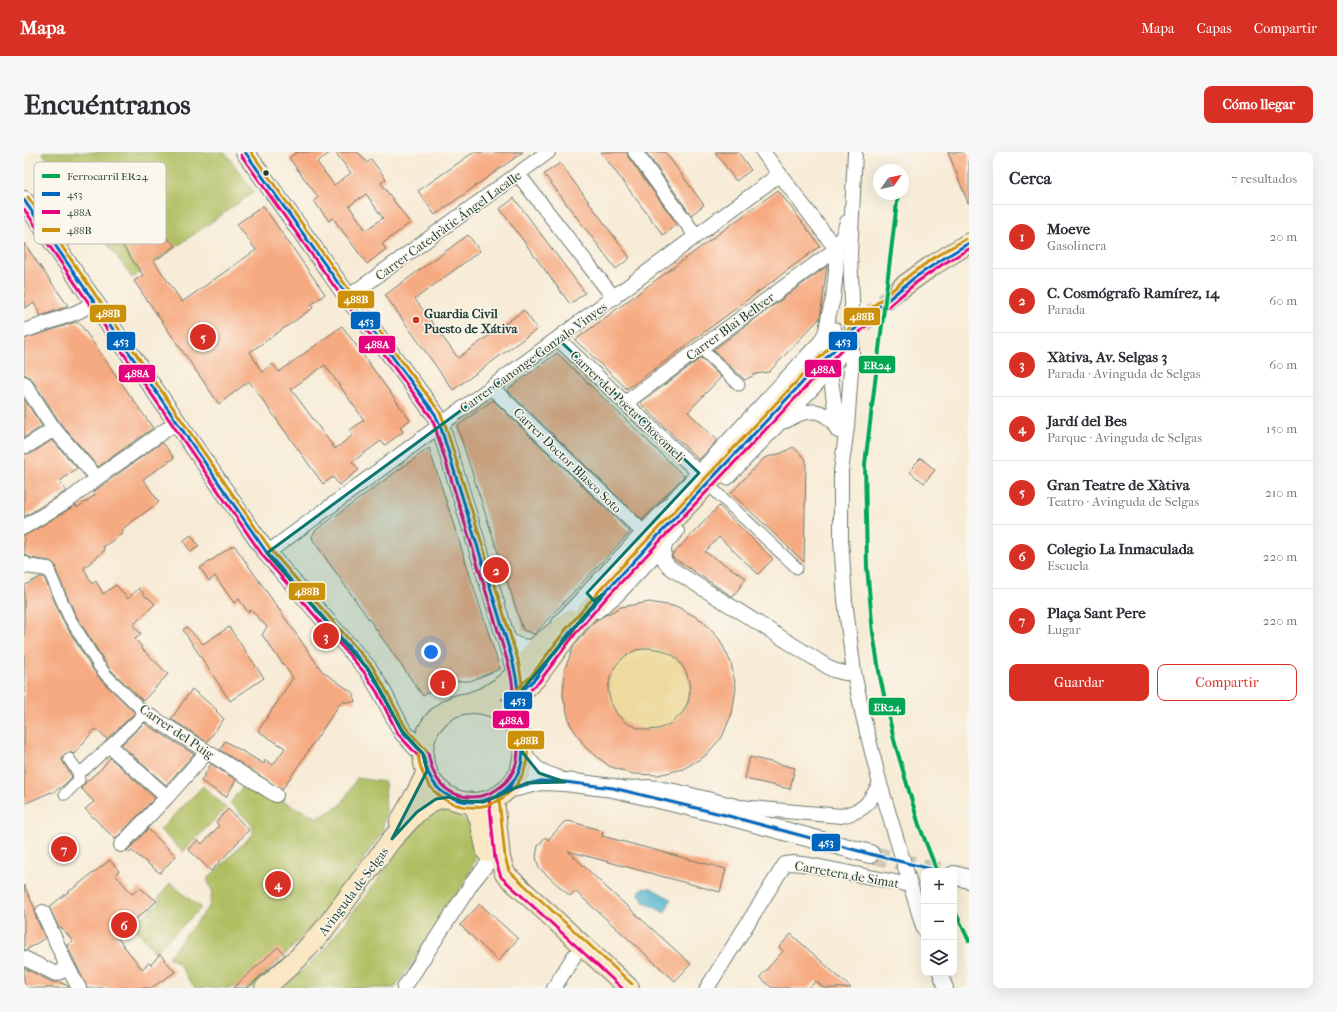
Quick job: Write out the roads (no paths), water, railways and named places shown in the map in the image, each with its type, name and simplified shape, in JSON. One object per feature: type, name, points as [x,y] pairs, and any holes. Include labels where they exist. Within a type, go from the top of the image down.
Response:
[{"type":"main road","points":[[901,288],[930,267],[969,244]]},
{"type":"main road","points":[[516,727],[518,695],[535,679],[571,631],[603,594],[822,370]]},
{"type":"main road","points":[[472,702],[485,704],[498,709],[508,717],[516,727],[522,740],[523,754],[519,773],[514,781],[501,793],[484,802],[473,803],[450,797],[440,790],[432,781],[425,762],[424,741],[429,728],[437,718],[447,710],[459,704],[472,702],[492,694],[516,674],[539,645],[603,594]]},
{"type":"main road","name":"Avinguda de Selgas","points":[[392,839],[409,803],[422,785],[425,762]]},
{"type":"main road","points":[[501,793],[500,858],[505,874],[629,988]]},
{"type":"main road","name":"Avinguda de Selgas","points":[[265,988],[312,944],[334,918],[392,839],[417,812],[436,799],[450,797]]},
{"type":"main road","points":[[473,803],[480,820],[488,863],[495,880],[506,893],[610,988]]},
{"type":"street","points":[[245,152],[348,297],[435,414],[440,425],[516,674],[518,695]]},
{"type":"street","name":"Carrer Catedràtic Ángel Lacalle","points":[[348,297],[548,152]]},
{"type":"street","points":[[635,152],[696,236]]},
{"type":"street","points":[[763,152],[836,249]]},
{"type":"street","points":[[855,152],[850,267],[852,299],[850,391],[842,471],[842,567],[854,673],[863,716],[880,784],[921,921]]},
{"type":"street","points":[[518,174],[614,298]]},
{"type":"street","name":"Carrer Canonge Gonzalo Vinyes","points":[[267,553],[780,174]]},
{"type":"street","points":[[24,200],[34,215]]},
{"type":"street","points":[[504,634],[513,643],[519,646],[525,647],[539,645],[807,358],[821,341],[826,331],[833,299],[836,249],[843,235],[852,208]]},
{"type":"street","points":[[54,244],[267,553],[368,669],[381,690],[402,731],[425,762]]},
{"type":"street","name":"Carrer Blai Bellver","points":[[625,403],[836,249]]},
{"type":"street","points":[[833,299],[836,319],[828,357],[822,370],[838,431],[839,457],[842,471]]},
{"type":"street","points":[[24,331],[75,313],[95,303]]},
{"type":"street","points":[[571,631],[617,595],[714,490],[775,428],[822,370],[842,354],[852,336]]},
{"type":"street","name":"Carrer del Poeta Chocomeli","points":[[558,339],[699,473]]},
{"type":"street","points":[[700,347],[739,385]]},
{"type":"street","points":[[24,382],[54,429],[97,478]]},
{"type":"street","name":"Carrer Doctor Blasco Soto","points":[[491,387],[644,533]]},
{"type":"street","points":[[775,428],[799,413],[814,411],[830,418],[838,431]]},
{"type":"street","points":[[24,527],[73,497],[97,478],[177,422]]},
{"type":"street","points":[[25,448],[54,429]]},
{"type":"street","points":[[714,490],[797,568]]},
{"type":"street","points":[[665,543],[663,559],[666,565],[833,670],[845,673],[854,673]]},
{"type":"street","name":"Carrer del Puig","points":[[24,563],[26,566],[48,569],[69,617],[99,666],[144,714],[276,795]]},
{"type":"street","points":[[78,772],[85,769],[144,714]]},
{"type":"street","points":[[115,751],[167,797]]},
{"type":"street","points":[[121,845],[207,752]]},
{"type":"street","name":"Carretera de Simat","points":[[523,754],[533,768],[540,773],[565,782]]},
{"type":"street","points":[[65,794],[79,780],[78,772],[69,759]]},
{"type":"street","name":"Carretera de Simat","points":[[501,793],[541,781],[565,782],[613,788],[725,815],[870,854]]},
{"type":"street","points":[[613,788],[650,787],[679,792],[740,808],[841,816],[856,812],[868,804],[880,784]]},
{"type":"street","points":[[404,988],[472,882],[488,863]]},
{"type":"street","name":"Carretera de Simat","points":[[707,988],[785,864],[793,863],[810,865],[910,886]]},
{"type":"street","points":[[957,876],[969,879]]},
{"type":"street","points":[[43,912],[66,964],[79,988]]},
{"type":"street","points":[[554,988],[574,956]]},
{"type":"street","points":[[24,958],[56,974],[75,988]]},
{"type":"street","points":[[56,974],[62,971],[66,964]]},
{"type":"street","points":[[941,976],[946,988]]},
{"type":"water","points":[[649,887],[671,899],[665,913],[642,901],[643,898],[639,895],[640,890],[644,888],[647,889]]},
{"type":"tunnel","points":[[840,344],[901,288]]},
{"type":"tunnel","points":[[870,854],[927,868]]},
{"type":"rail line","name":"ER24","points":[[897,200],[865,464],[867,567],[873,633],[880,677],[894,740],[919,825],[936,868]]},
{"type":"rail line","name":"ER24","points":[[957,915],[969,941]]},
{"type":"place","name":"Guardia Civil Puesto de Xátiva","points":[[416,320]]},
{"type":"place","name":"Gran Teatre de Xàtiva","points":[[203,337]]},
{"type":"place","name":"C. Cosmógrafo Ramírez, 14","points":[[496,570]]},
{"type":"place","name":"Xàtiva, Av. Selgas 3","points":[[326,636]]},
{"type":"place","name":"Moeve","points":[[443,683]]},
{"type":"place","name":"Plaça Sant Pere","points":[[64,849]]},
{"type":"place","name":"Jardí del Bes","points":[[278,884]]},
{"type":"place","name":"Colegio La Inmaculada","points":[[124,925]]}]
